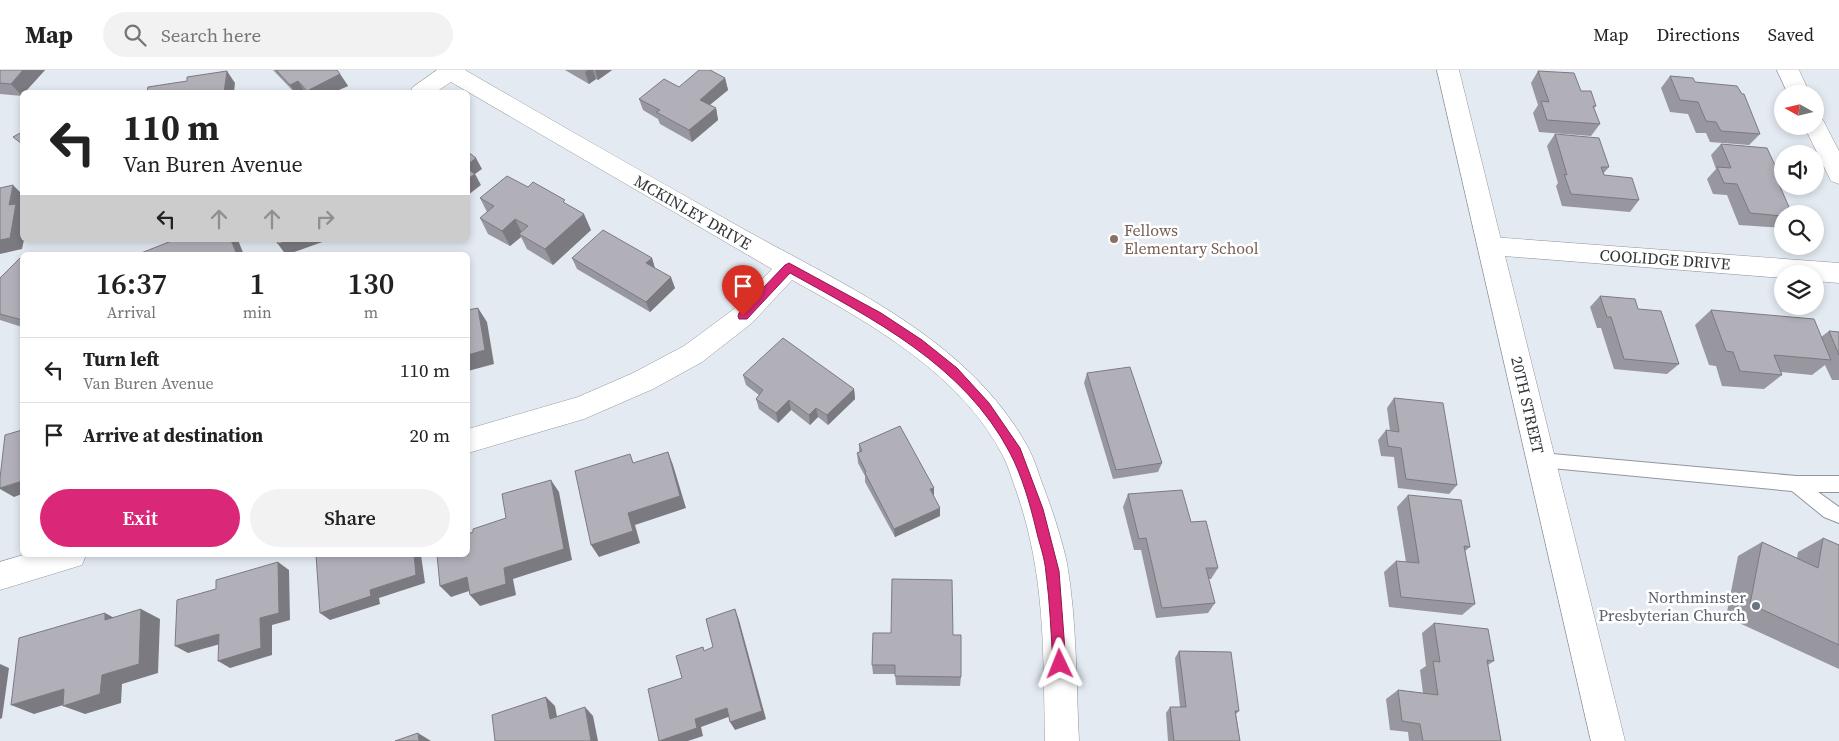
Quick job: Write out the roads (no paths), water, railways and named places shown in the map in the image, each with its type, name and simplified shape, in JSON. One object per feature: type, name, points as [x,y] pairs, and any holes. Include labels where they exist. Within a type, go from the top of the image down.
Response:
[{"type":"street","points":[[424,90],[450,70]]},
{"type":"street","name":"MCKINLEY DRIVE","points":[[450,70],[789,268],[877,316],[918,344],[953,372],[985,406],[1016,451],[1037,509],[1053,571],[1059,645],[1062,741]]},
{"type":"street","name":"20TH STREET","points":[[1448,70],[1608,741]]},
{"type":"street","points":[[1788,70],[1795,85]]},
{"type":"street","points":[[1819,135],[1839,176]]},
{"type":"street","name":"COOLIDGE DRIVE","points":[[1491,246],[1839,273]]},
{"type":"street","points":[[470,440],[584,407],[643,381],[693,354],[743,316],[789,268]]},
{"type":"street","points":[[0,576],[64,557]]},
{"type":"lane","points":[[1541,460],[1796,484],[1839,484]]},
{"type":"lane","points":[[1796,484],[1830,511],[1839,515]]},
{"type":"place","name":"Fellows Elementary School","points":[[1114,239]]},
{"type":"place","name":"Northminster Presbyterian Church","points":[[1756,606]]}]
